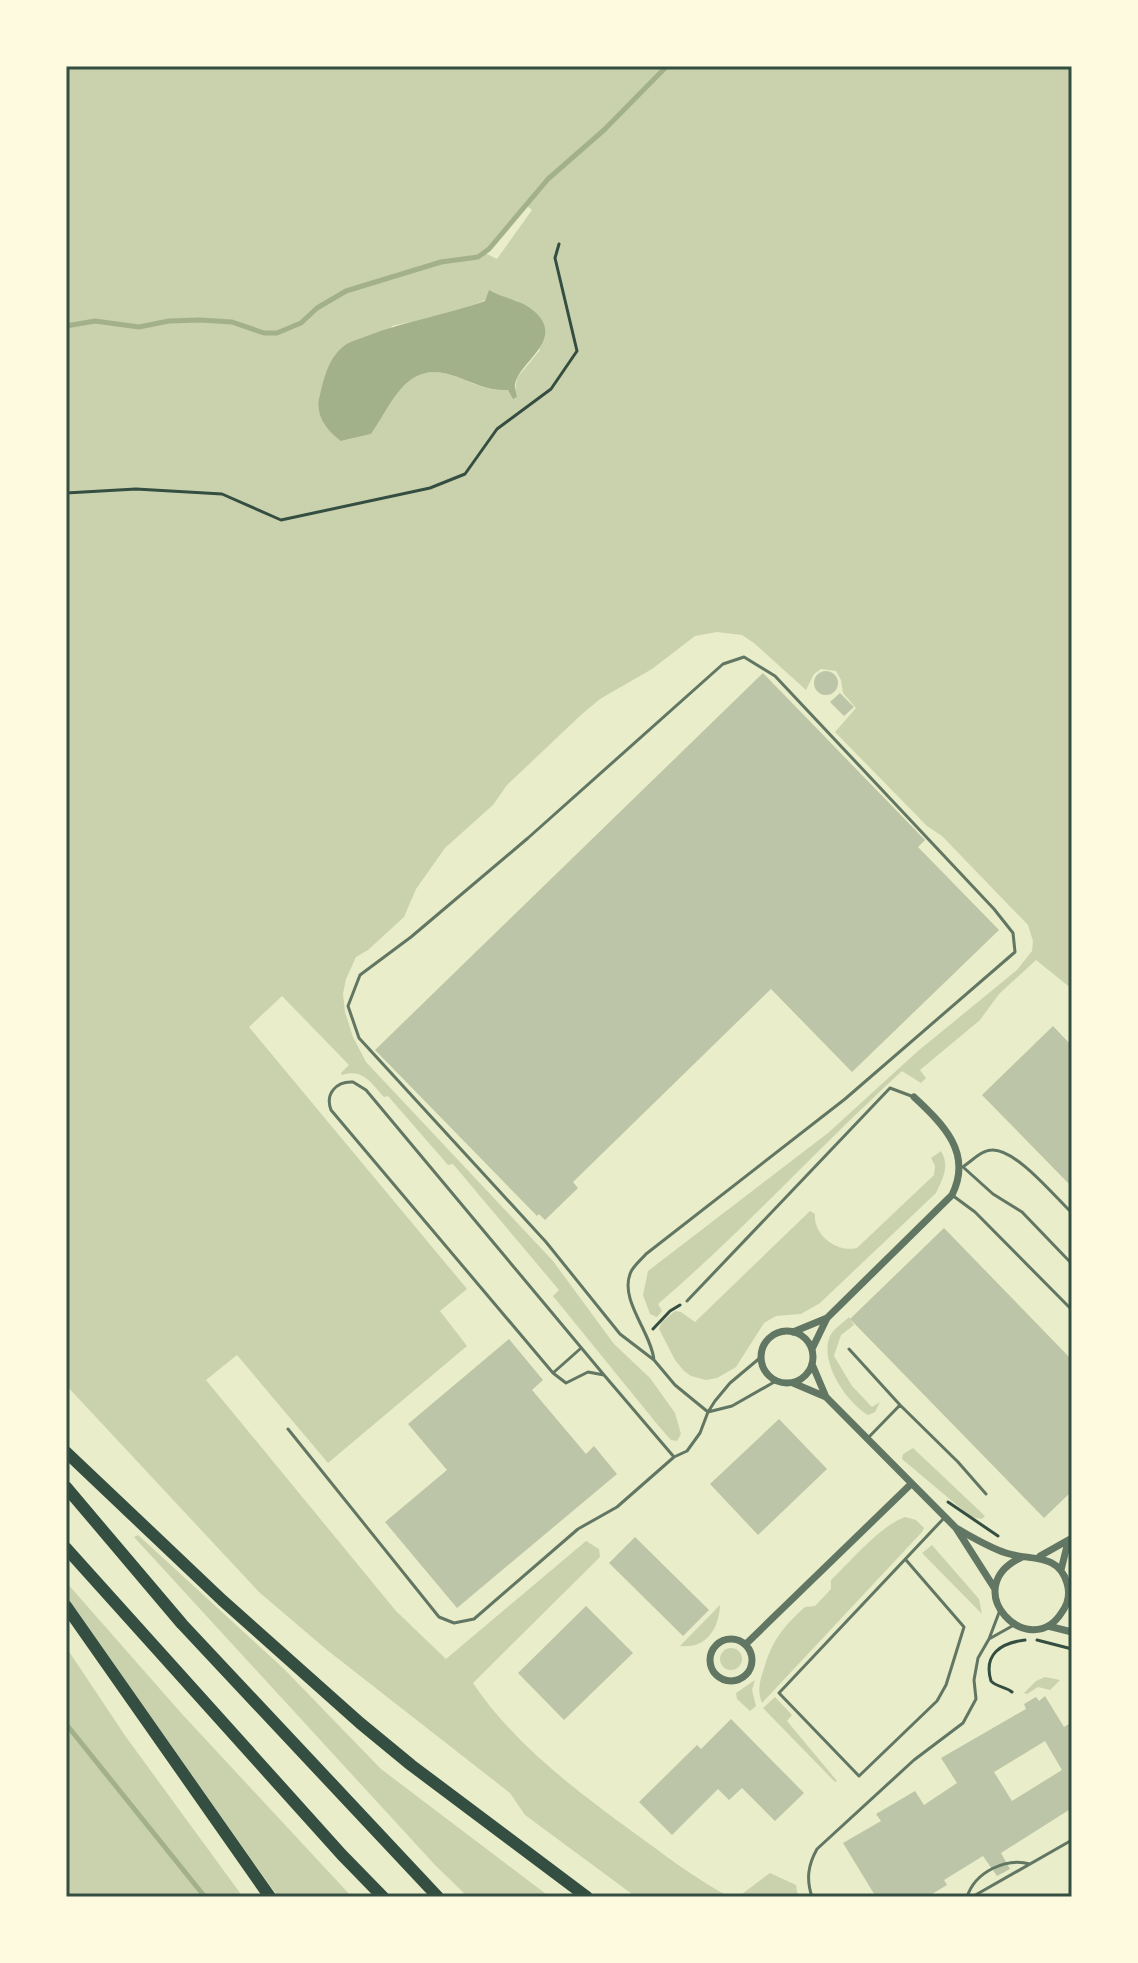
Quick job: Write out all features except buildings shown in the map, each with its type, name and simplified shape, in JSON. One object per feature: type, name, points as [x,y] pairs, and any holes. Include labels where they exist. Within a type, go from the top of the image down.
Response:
[{"type":"highway","points":[[66,1452],[222,1600],[360,1723],[587,1897]]},
{"type":"highway","points":[[66,1487],[182,1624],[438,1897]]},
{"type":"highway","points":[[66,1548],[383,1897]]},
{"type":"highway","points":[[66,1606],[270,1897]]},
{"type":"street","points":[[914,1097],[952,1137],[959,1153],[961,1169],[958,1183],[952,1195],[827,1318],[812,1349],[812,1364],[826,1397],[956,1528],[995,1589],[1000,1610],[1014,1625],[1034,1629],[1048,1626],[1060,1617],[1070,1592],[1061,1570],[1053,1563],[993,1548],[956,1528]]},
{"type":"street","points":[[793,1332],[827,1318]]},
{"type":"street","points":[[812,1349],[801,1335],[781,1332],[770,1338],[763,1348],[763,1368],[776,1381],[793,1383],[826,1397]]},
{"type":"street","points":[[793,1383],[807,1374],[812,1364]]},
{"type":"street","points":[[746,1644],[911,1484]]},
{"type":"street","points":[[1038,1557],[1070,1540]]},
{"type":"street","points":[[1061,1570],[1070,1540]]},
{"type":"street","points":[[995,1589],[1003,1569],[1022,1557]]},
{"type":"street","points":[[1048,1626],[1072,1632]]},
{"type":"street","points":[[733,1638],[746,1644],[752,1657],[750,1671],[732,1681],[718,1677],[713,1672],[710,1658],[717,1644],[733,1638]]},
{"type":"lane","points":[[654,1360],[647,1334],[632,1306],[628,1290],[630,1273],[646,1254],[845,1099],[1015,952],[1013,933],[994,909],[775,676],[744,657],[723,664],[528,838],[411,937],[360,975],[348,1006],[359,1038],[546,1242],[620,1334],[654,1360],[675,1385],[708,1412]]},
{"type":"lane","points":[[604,1375],[588,1372],[566,1383],[553,1373],[331,1110],[328,1098],[334,1089],[346,1081],[366,1090],[674,1457]]},
{"type":"lane","points":[[687,1301],[890,1088],[914,1097]]},
{"type":"lane","points":[[1072,1213],[1010,1153],[985,1151],[961,1169],[1022,1212],[1072,1264]]},
{"type":"lane","points":[[952,1195],[975,1212],[1072,1310]]},
{"type":"lane","points":[[553,1373],[581,1348]]},
{"type":"lane","points":[[849,1349],[986,1494]]},
{"type":"lane","points":[[288,1429],[439,1617],[454,1623],[474,1619],[578,1529],[617,1507],[674,1457],[683,1454],[693,1444],[708,1412],[730,1383],[761,1357]]},
{"type":"lane","points":[[708,1412],[732,1406],[776,1381]]},
{"type":"lane","points":[[867,1439],[900,1405]]},
{"type":"lane","points":[[906,1560],[964,1627],[946,1685],[937,1701],[859,1776],[779,1693],[945,1517]]},
{"type":"lane","points":[[812,1897],[808,1885],[809,1869],[817,1849],[914,1760],[963,1723],[976,1699],[975,1669],[980,1652],[989,1639],[1000,1610]]},
{"type":"lane","points":[[989,1639],[1014,1625]]},
{"type":"lane","points":[[970,1897],[1072,1840]]},
{"type":"lane","points":[[970,1897],[972,1883],[1001,1865],[1014,1861],[1030,1864]]},
{"type":"path","points":[[66,493],[136,489],[222,494],[281,520],[430,488],[465,474],[497,429],[551,389],[577,351],[555,258],[559,244]]},
{"type":"path","points":[[647,1334],[670,1311],[687,1301]]},
{"type":"path","points":[[943,1499],[999,1537]]},
{"type":"path","points":[[1012,1692],[1006,1686],[994,1684],[989,1676],[991,1658],[998,1647],[1011,1642],[1036,1640],[1072,1649]]},
{"type":"shaded area","points":[[66,66],[1072,66],[1072,989],[1036,960],[999,994],[980,1020],[920,1070],[926,1078],[921,1083],[902,1071],[871,1100],[658,1304],[662,1311],[657,1317],[650,1314],[643,1295],[648,1271],[828,1133],[918,1051],[1017,970],[1032,951],[1033,941],[1028,925],[835,732],[856,708],[843,693],[836,671],[821,669],[814,674],[806,690],[742,635],[717,632],[695,636],[652,669],[600,699],[507,785],[493,805],[445,848],[416,889],[404,917],[356,957],[343,994],[353,1037],[366,1062],[553,1261],[614,1344],[650,1378],[675,1413],[681,1434],[677,1441],[671,1440],[657,1424],[553,1296],[559,1290],[453,1164],[448,1165],[388,1096],[384,1097],[361,1075],[342,1075],[349,1065],[282,996],[249,1027],[467,1289],[440,1311],[467,1346],[328,1463],[237,1355],[206,1380],[396,1611],[446,1659],[586,1541],[599,1549],[600,1557],[473,1683],[507,1726],[567,1782],[680,1866],[730,1897],[636,1897],[525,1815],[510,1793],[327,1650],[259,1592],[66,1385]],"holes":[[[526,205],[532,210],[497,259],[485,253]],[[497,295],[518,301],[540,350],[517,378],[514,398],[508,390],[483,387],[442,373],[427,373],[405,385],[371,434],[342,441],[392,326],[459,311]]]},
{"type":"shaded area","points":[[489,290],[530,308],[541,319],[545,329],[539,349],[518,376],[515,386],[517,397],[513,399],[508,390],[489,388],[442,373],[427,373],[405,385],[371,434],[341,441],[331,432],[320,415],[319,402],[328,368],[339,351],[349,343],[381,331],[485,301]]},
{"type":"shaded area","points":[[941,1151],[945,1167],[936,1193],[820,1303],[801,1314],[776,1316],[764,1323],[736,1367],[717,1378],[706,1380],[684,1371],[659,1329],[662,1322],[675,1311],[695,1322],[810,1211],[815,1214],[818,1229],[828,1241],[842,1248],[857,1248],[934,1175],[935,1166],[931,1158]]},
{"type":"shaded area","points":[[849,1317],[854,1325],[841,1335],[834,1356],[852,1386],[872,1407],[880,1402],[875,1412],[868,1415],[843,1391],[828,1357],[830,1336]]},
{"type":"shaded area","points":[[913,1448],[985,1516],[982,1519],[971,1517],[902,1459],[903,1454]]},
{"type":"shaded area","points":[[905,1517],[916,1520],[924,1528],[922,1532],[762,1703],[759,1693],[761,1679],[780,1633],[805,1607],[815,1606],[831,1589],[831,1580],[866,1545]]},
{"type":"shaded area","points":[[138,1535],[284,1669],[381,1769],[550,1897],[468,1897],[435,1865],[134,1537]]},
{"type":"shaded area","points":[[932,1545],[979,1599],[982,1614],[922,1553]]},
{"type":"shaded area","points":[[66,1582],[182,1714],[352,1897],[278,1897],[66,1596]]},
{"type":"shaded area","points":[[720,1605],[717,1622],[709,1636],[697,1644],[680,1646]]},
{"type":"shaded area","points":[[66,1647],[126,1737],[243,1897],[66,1897]]},
{"type":"shaded area","points":[[731,1648],[739,1651],[742,1659],[739,1667],[731,1670],[723,1667],[720,1659],[723,1651]]},
{"type":"shaded area","points":[[1045,1677],[1060,1680],[1050,1690],[1038,1687],[1024,1693],[1036,1681]]},
{"type":"shaded area","points":[[755,1680],[752,1690],[756,1706],[750,1711],[737,1699],[736,1693]]},
{"type":"shaded area","points":[[775,1697],[792,1715],[787,1721],[837,1781],[763,1708]]},
{"type":"shaded area","points":[[770,1873],[796,1885],[798,1897],[738,1897]]},
{"type":"waterway","points":[[66,326],[95,321],[139,327],[169,321],[200,320],[232,322],[264,333],[277,333],[301,323],[317,308],[346,291],[441,262],[478,257],[489,249],[548,179],[604,130],[667,66]]},
{"type":"waterway","points":[[66,1724],[205,1897]]}]
